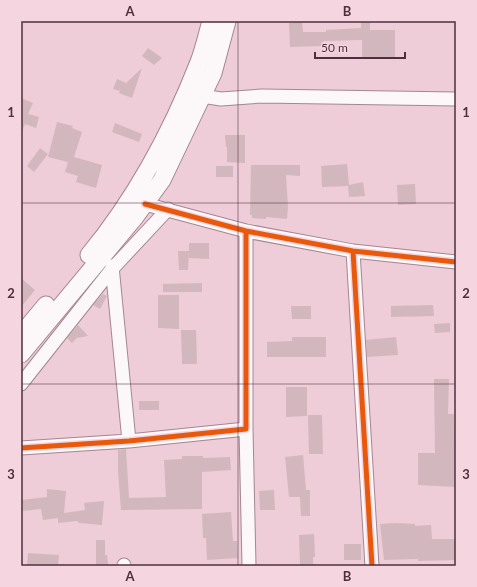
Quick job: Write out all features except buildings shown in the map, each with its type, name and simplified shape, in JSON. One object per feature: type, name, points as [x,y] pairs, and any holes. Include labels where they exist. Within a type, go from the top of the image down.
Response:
[{"type":"main road","points":[[21,335],[100,241],[124,208],[154,160],[179,108],[199,61],[211,21]]},
{"type":"main road","points":[[21,354],[145,204],[162,180],[213,73],[228,21]]},
{"type":"street","points":[[202,96],[221,100],[262,96],[456,99]]},
{"type":"street","points":[[145,204],[246,231],[353,251],[456,262]]},
{"type":"street","points":[[21,384],[112,269],[168,209]]},
{"type":"street","points":[[246,231],[246,429],[249,566]]},
{"type":"street","points":[[110,247],[129,442]]},
{"type":"street","points":[[353,251],[372,566]]},
{"type":"street","points":[[21,448],[129,442],[246,429]]},
{"type":"cycle path","points":[[145,204],[246,231],[353,251],[456,262]]},
{"type":"cycle path","points":[[21,448],[129,441],[246,429],[246,231]]},
{"type":"cycle path","points":[[353,251],[372,566]]}]
